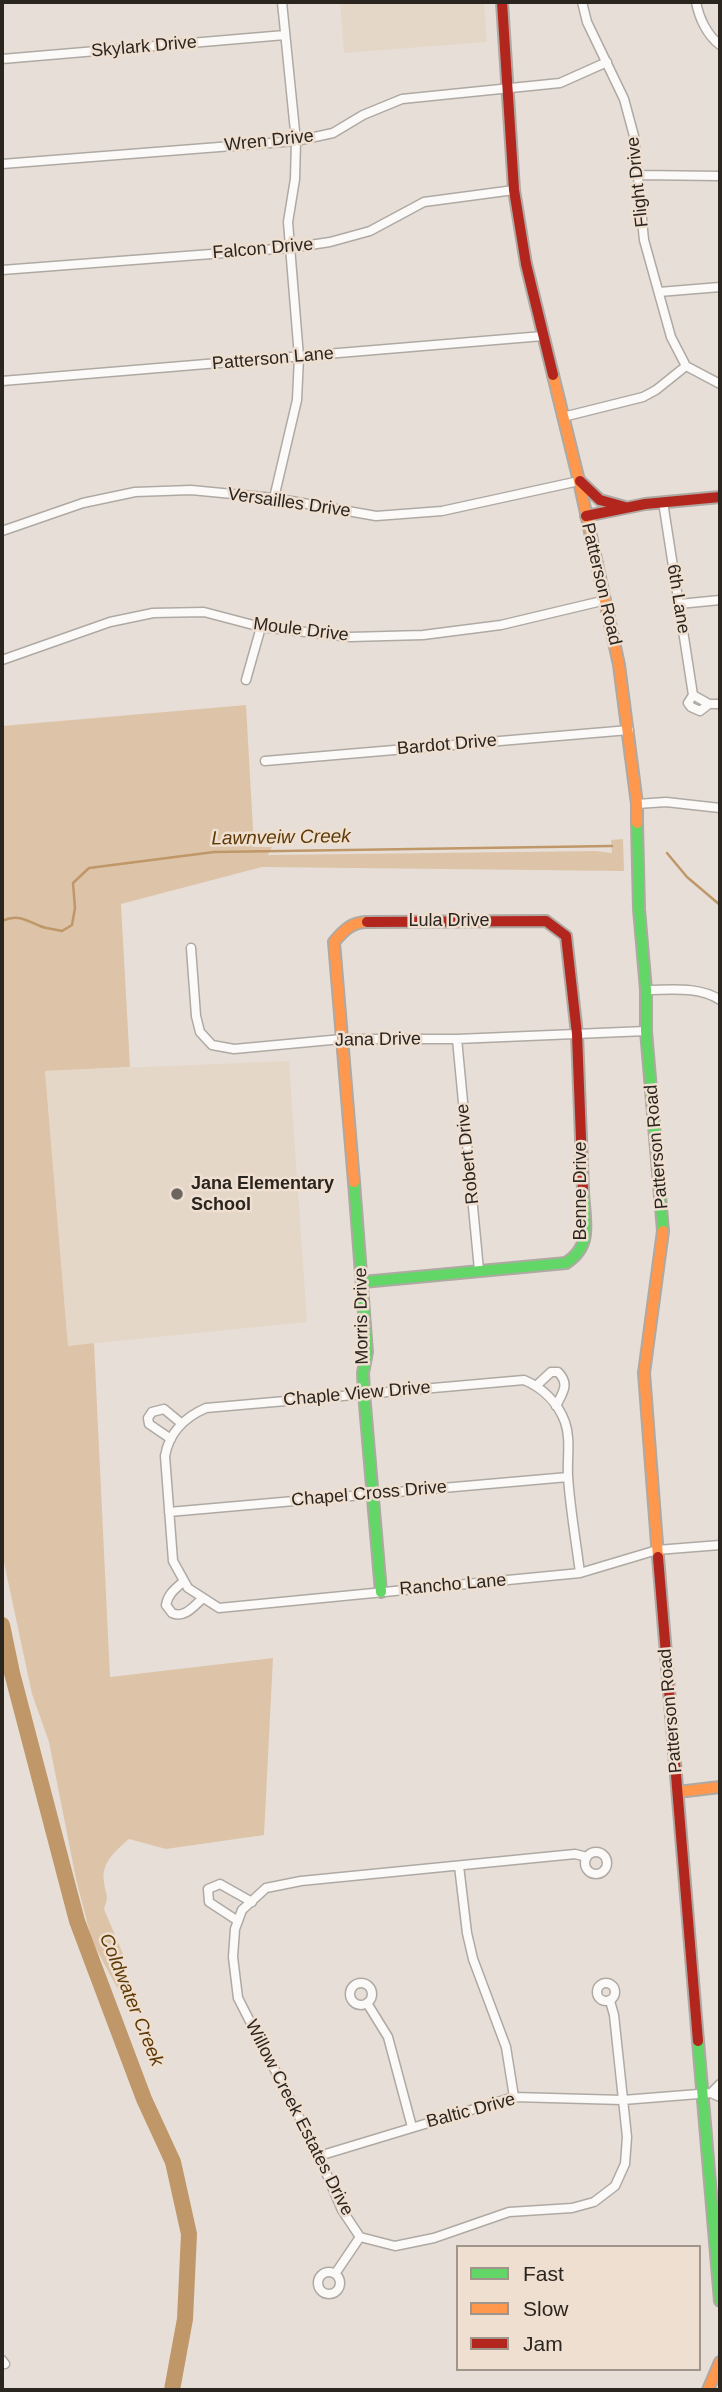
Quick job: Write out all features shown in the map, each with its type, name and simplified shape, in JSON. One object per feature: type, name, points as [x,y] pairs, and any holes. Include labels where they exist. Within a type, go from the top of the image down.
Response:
[{"type":"main road","name":"Patterson Road","points":[[502,2],[514,190],[526,264],[606,600],[629,730],[637,804],[639,909],[646,990],[646,1031],[664,1225],[644,1373],[678,1791],[707,2093],[720,2301]]},
{"type":"main road","points":[[579,480],[600,500],[628,508]]},
{"type":"main road","points":[[586,516],[663,502],[720,497]]},
{"type":"main road","name":"Lula Drive","points":[[342,1039],[334,942],[344,930],[357,922],[546,921],[566,936],[577,1034]]},
{"type":"main road","name":"Benne Drive","points":[[363,1282],[566,1263],[578,1255],[585,1242],[577,1034]]},
{"type":"main road","name":"Morris Drive","points":[[342,1039],[363,1282],[367,1352],[363,1373],[364,1393],[381,1592]]},
{"type":"main road","points":[[678,1791],[720,1787]]},
{"type":"main road","points":[[708,2390],[720,2362]]},
{"type":"street","points":[[274,498],[297,400],[299,357],[288,222],[295,179],[296,141],[282,2]]},
{"type":"street","name":"Flight Drive","points":[[582,2],[587,22],[624,99],[634,136],[643,232],[671,337],[686,366]]},
{"type":"street","points":[[696,2],[698,13],[720,45]]},
{"type":"street","name":"Skylark Drive","points":[[2,59],[285,36]]},
{"type":"street","name":"Wren Drive","points":[[2,164],[296,141],[333,133],[363,115],[402,99],[560,83],[607,62]]},
{"type":"street","points":[[638,175],[720,176]]},
{"type":"street","name":"Falcon Drive","points":[[2,270],[330,243],[370,231],[424,202],[514,190]]},
{"type":"street","points":[[659,292],[720,287]]},
{"type":"street","name":"Patterson Lane","points":[[2,381],[543,336]]},
{"type":"street","points":[[563,417],[643,397],[686,366],[720,384]]},
{"type":"street","name":"Versailles Drive","points":[[2,531],[83,503],[135,492],[191,490],[274,498],[376,516],[442,511],[579,480]]},
{"type":"street","name":"6th Lane","points":[[663,502],[693,695],[709,704],[720,704]]},
{"type":"street","name":"Moule Drive","points":[[2,660],[110,622],[153,613],[204,612],[261,627],[350,637],[423,635],[501,625],[606,600]]},
{"type":"street","points":[[679,604],[720,600]]},
{"type":"street","points":[[246,680],[261,627]]},
{"type":"street","name":"Bardot Drive","points":[[265,761],[629,730]]},
{"type":"street","points":[[637,804],[666,802],[720,807]]},
{"type":"street","name":"Jana Drive","points":[[191,948],[198,1024],[200,1032],[212,1045],[234,1049],[342,1039],[457,1039],[646,1031]]},
{"type":"street","points":[[646,990],[684,989],[711,994],[720,1000]]},
{"type":"street","name":"Robert Drive","points":[[457,1039],[479,1270]]},
{"type":"street","name":"Chaple View Drive","points":[[536,1386],[551,1372],[558,1372],[566,1385],[556,1406]]},
{"type":"street","name":"Chaple View Drive","points":[[181,1423],[206,1408],[524,1380],[536,1386],[556,1406],[565,1423],[568,1435],[568,1477],[580,1573]]},
{"type":"street","points":[[172,1439],[149,1424],[148,1418],[152,1412],[164,1409],[181,1423],[172,1439],[167,1446],[166,1456],[173,1561],[186,1586],[172,1592],[166,1605],[176,1616],[186,1613],[203,1598]]},
{"type":"street","name":"Chapel Cross Drive","points":[[169,1512],[568,1477]]},
{"type":"street","name":"Rancho Lane","points":[[186,1586],[219,1608],[580,1573],[657,1550],[720,1545]]},
{"type":"street","name":"Willow Creek Estates Drive","points":[[587,1857],[575,1854],[301,1881],[266,1888],[242,1910],[235,1929],[233,1957],[239,1998],[319,2156],[342,2210],[360,2237],[395,2246],[434,2238],[509,2212],[572,2208],[594,2202],[615,2186],[625,2164],[627,2137],[614,2015],[610,2001]]},
{"type":"street","points":[[459,1866],[473,1959],[506,2047],[514,2097]]},
{"type":"street","points":[[238,1922],[209,1902],[208,1889],[220,1884],[252,1902]]},
{"type":"street","points":[[367,2003],[388,2037],[412,2127]]},
{"type":"street","points":[[707,2093],[720,2084]]},
{"type":"street","name":"Baltic Drive","points":[[319,2156],[514,2097],[623,2100],[707,2093],[720,2097]]},
{"type":"street","points":[[335,2274],[360,2237]]},
{"type":"shaded area","points":[[340,2],[484,2],[487,42],[344,53]]},
{"type":"shaded area","points":[[246,705],[254,847],[272,847],[268,855],[612,853],[611,840],[623,839],[624,871],[262,867],[121,904],[130,1067],[45,1071],[68,1346],[94,1343],[110,1677],[273,1658],[264,1835],[166,1849],[129,1839],[107,1862],[104,1881],[107,1897],[104,1909],[123,1954],[118,1972],[131,1992],[135,2014],[92,1941],[76,1879],[49,1742],[32,1694],[2,1553],[2,726]]},
{"type":"shaded area","name":"Jana Elementary School","points":[[289,1061],[307,1322],[68,1346],[45,1071]]},
{"type":"waterway","name":"Lawnveiw Creek","points":[[2,921],[21,919],[62,931],[72,925],[75,908],[73,883],[89,868],[214,852],[612,846]]},
{"type":"waterway","name":"Lawnveiw Creek","points":[[667,853],[687,877],[720,905]]},
{"type":"waterway","name":"Coldwater Creek","points":[[2,1625],[77,1921],[144,2099],[173,2162],[189,2234],[185,2319],[172,2390]]},
{"type":"traffic: fast","points":[[637,823],[646,1031],[663,1231]]},
{"type":"traffic: fast","points":[[354,1182],[367,1352],[363,1373],[364,1393],[381,1592]]},
{"type":"traffic: fast","points":[[363,1282],[566,1263],[575,1256],[584,1240],[583,1191]]},
{"type":"traffic: fast","points":[[698,2041],[720,2301]]},
{"type":"traffic: slow","points":[[553,375],[619,665],[637,804],[637,823]]},
{"type":"traffic: slow","points":[[354,1182],[334,942],[357,923],[367,922]]},
{"type":"traffic: slow","points":[[658,1557],[644,1373],[663,1231]]},
{"type":"traffic: slow","points":[[678,1792],[720,1787]]},
{"type":"traffic: slow","points":[[708,2390],[720,2362]]},
{"type":"traffic: jam","points":[[502,2],[514,190],[526,264],[553,375]]},
{"type":"traffic: jam","points":[[580,481],[600,500],[625,507]]},
{"type":"traffic: jam","points":[[586,516],[645,504],[720,497]]},
{"type":"traffic: jam","points":[[367,922],[546,921],[566,936],[577,1034],[583,1191]]},
{"type":"traffic: jam","points":[[658,1557],[698,2041]]},
{"type":"place","name":"Jana Elementary School","points":[[177,1194]]}]
